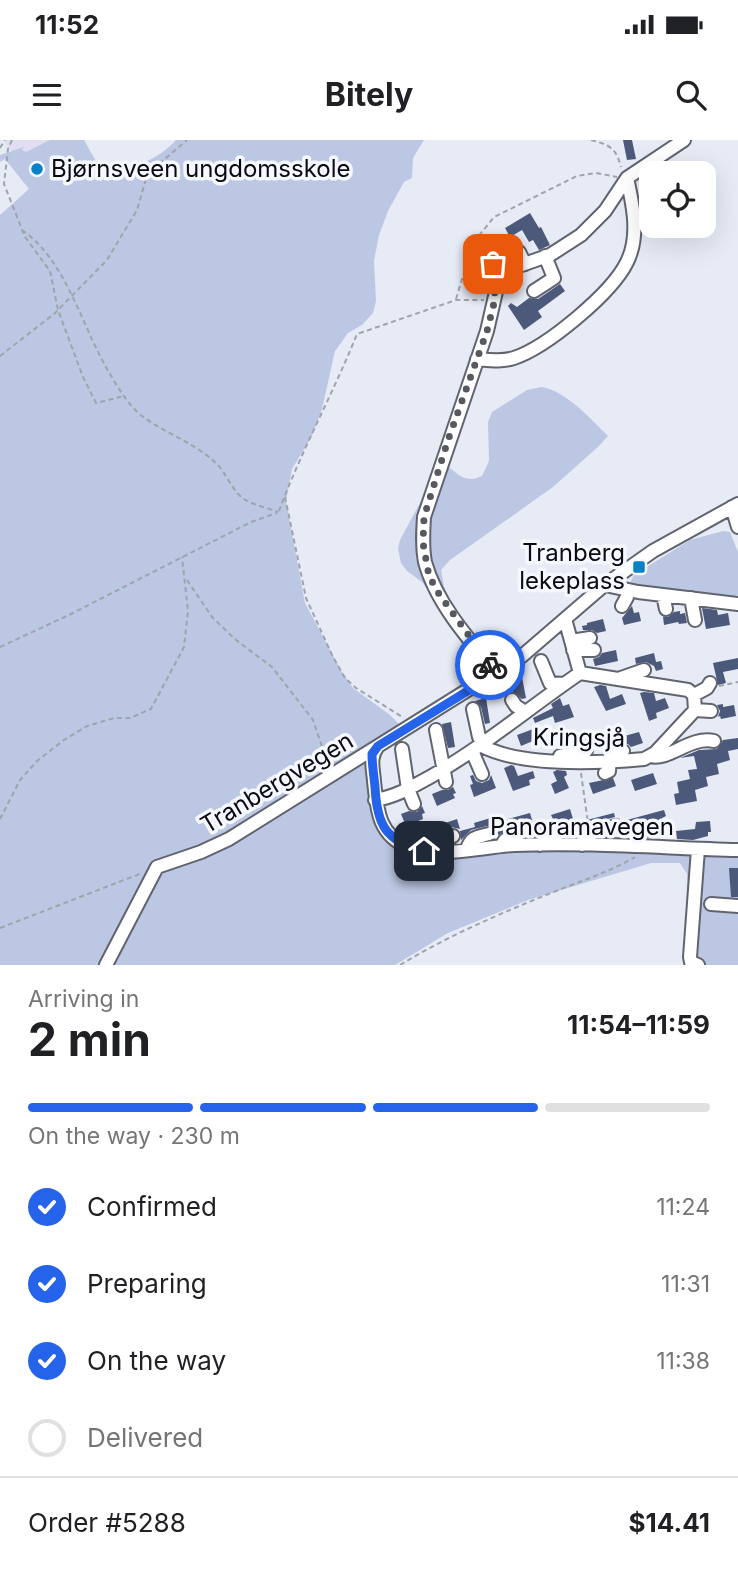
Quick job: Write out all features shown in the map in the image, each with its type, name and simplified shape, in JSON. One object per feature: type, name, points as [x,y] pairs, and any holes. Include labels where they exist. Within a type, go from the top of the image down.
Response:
[{"type":"street","points":[[497,673],[439,594],[429,576],[423,543],[424,517],[477,359],[498,283],[513,268],[566,246],[593,225],[626,178],[666,144],[684,140]]},
{"type":"street","points":[[477,359],[514,358],[578,318],[613,284],[628,261],[634,232],[635,211],[626,178]]},
{"type":"street","points":[[495,296],[492,273],[497,256],[511,249],[519,252],[525,264]]},
{"type":"street","points":[[534,291],[554,278],[545,256]]},
{"type":"street","points":[[735,505],[738,527]]},
{"type":"street","name":"Tranbergvegen","points":[[157,867],[229,839],[375,750],[522,656],[605,585],[653,551],[735,505]]},
{"type":"street","points":[[605,585],[726,605]]},
{"type":"street","points":[[622,606],[628,590]]},
{"type":"street","points":[[663,595],[666,609]]},
{"type":"street","points":[[691,598],[695,620]]},
{"type":"street","points":[[565,619],[580,673]]},
{"type":"street","points":[[572,646],[590,638]]},
{"type":"street","points":[[572,646],[594,650]]},
{"type":"street","points":[[541,661],[550,683],[565,684]]},
{"type":"street","points":[[613,682],[644,670]]},
{"type":"street","points":[[580,673],[613,682],[666,685],[688,690],[694,695],[695,710],[711,711]]},
{"type":"street","points":[[375,800],[387,798],[445,775],[525,712],[544,706],[580,673]]},
{"type":"street","points":[[694,695],[708,685]]},
{"type":"street","points":[[512,700],[525,712]]},
{"type":"street","points":[[473,709],[479,737],[482,774]]},
{"type":"street","name":"Kringsjå","points":[[479,747],[524,764],[550,760],[607,767],[648,761],[695,710]]},
{"type":"street","points":[[436,730],[445,775]]},
{"type":"street","points":[[648,761],[689,743],[714,741]]},
{"type":"street","points":[[402,749],[408,789],[414,804]]},
{"type":"street","name":"Panoramavegen","points":[[375,750],[377,815],[390,836],[408,847],[426,851],[500,846],[625,846],[642,842],[698,849],[738,850]]},
{"type":"street","points":[[607,767],[610,757],[623,751]]},
{"type":"street","points":[[582,845],[583,839],[591,834],[616,826]]},
{"type":"street","points":[[540,845],[545,839],[567,829]]},
{"type":"street","points":[[500,846],[505,840],[524,831]]},
{"type":"street","points":[[467,849],[469,842],[475,837],[489,834]]},
{"type":"street","points":[[426,851],[435,841],[453,836]]},
{"type":"street","points":[[698,849],[690,957],[691,962],[698,965]]},
{"type":"street","points":[[106,965],[157,867]]},
{"type":"street","points":[[711,904],[738,906]]},
{"type":"path","points":[[0,148],[5,140]]},
{"type":"path","points":[[12,140],[8,149],[4,184],[22,230],[50,271],[58,310],[83,377],[96,403],[125,396]]},
{"type":"path","points":[[0,356],[58,310],[107,260],[137,211],[146,179],[153,169],[187,140]]},
{"type":"path","points":[[456,300],[473,243],[494,216],[577,176],[596,173],[626,178],[618,156],[609,145],[592,140]]},
{"type":"path","points":[[22,230],[31,236],[56,265],[73,296],[89,336],[125,396],[141,415],[181,437],[218,465],[243,498],[278,512]]},
{"type":"path","points":[[0,647],[251,522],[278,512],[337,386],[357,334],[456,300],[495,296]]},
{"type":"path","points":[[285,496],[306,598],[345,678],[356,688],[415,724]]},
{"type":"path","points":[[0,819],[20,780],[37,761],[64,740],[86,726],[114,718],[130,718],[151,709],[184,647],[188,611],[182,557]]},
{"type":"path","points":[[186,578],[212,617],[271,667],[313,720],[332,775]]},
{"type":"path","points":[[708,685],[738,682]]},
{"type":"path","points":[[579,762],[591,834]]},
{"type":"path","points":[[400,965],[470,927],[563,888],[607,873],[642,854],[642,842]]},
{"type":"path","points":[[0,928],[157,867]]},
{"type":"shaded area","name":"Bjørnsveen ungdomsskole","points":[[3,140],[54,140],[46,197]]},
{"type":"shaded area","points":[[50,140],[84,140],[98,165],[109,174],[145,162],[162,153],[176,140],[424,140],[413,158],[412,178],[404,182],[379,235],[374,261],[376,301],[373,313],[362,325],[348,333],[335,351],[322,409],[312,436],[292,469],[286,501],[305,603],[353,688],[402,727],[368,747],[379,819],[417,857],[584,847],[738,855],[738,965],[686,965],[687,874],[680,863],[651,863],[528,900],[448,933],[395,965],[0,965],[0,215],[29,189],[5,159],[0,162],[0,155],[24,147],[22,150],[26,152]]},
{"type":"shaded area","points":[[542,387],[569,400],[608,436],[553,487],[450,560],[441,570],[445,592],[433,596],[401,563],[398,549],[400,540],[442,462],[465,478],[482,476],[489,461],[488,422],[492,412],[527,390]]},
{"type":"shaded area","points":[[723,531],[730,532],[738,552],[738,594],[734,599],[633,586],[630,583],[634,575],[690,540]]},
{"type":"building","points":[[623,140],[632,140],[636,159],[627,160]]},
{"type":"building","points":[[530,213],[550,245],[539,250],[533,240],[529,242],[522,230],[510,237],[505,228]]},
{"type":"building","points":[[560,284],[565,291],[538,311],[542,317],[524,330],[508,306],[511,303],[517,307],[529,298],[538,299]]},
{"type":"building","points":[[632,606],[634,613],[639,612],[641,621],[624,625],[622,618]]},
{"type":"building","points":[[702,608],[717,610],[718,615],[728,613],[730,625],[706,629]]},
{"type":"building","points":[[680,611],[680,614],[685,613],[687,623],[664,625],[663,617]]},
{"type":"building","points":[[603,619],[606,631],[597,633],[583,630],[582,626],[587,623]]},
{"type":"building","points":[[616,650],[618,661],[595,666],[593,659],[602,653]]},
{"type":"building","points":[[654,653],[656,662],[661,661],[663,669],[656,671],[654,666],[646,662],[636,664],[635,658]]},
{"type":"building","points":[[738,658],[738,669],[723,672],[726,683],[718,685],[713,663]]},
{"type":"building","points":[[522,677],[526,698],[522,699],[513,692],[511,680]]},
{"type":"building","points":[[606,686],[610,699],[622,694],[626,704],[606,711],[594,687]]},
{"type":"building","points":[[640,693],[654,693],[656,701],[665,698],[669,708],[656,713],[657,718],[649,721]]},
{"type":"building","points":[[486,698],[490,723],[485,724],[481,707],[475,701]]},
{"type":"building","points":[[560,698],[563,706],[569,704],[574,717],[555,723],[553,716],[535,723],[533,718],[553,708],[551,704]]},
{"type":"building","points":[[723,704],[723,707],[734,705],[736,716],[721,719],[718,717],[720,711],[717,705]]},
{"type":"building","points":[[451,722],[455,747],[448,748],[442,724]]},
{"type":"building","points":[[536,728],[540,738],[521,746],[517,735]]},
{"type":"building","points":[[639,732],[643,743],[631,747],[621,743],[606,748],[605,745],[618,741],[617,738]]},
{"type":"building","points":[[587,733],[590,742],[566,746],[564,740]]},
{"type":"building","points":[[738,738],[738,749],[728,751],[730,760],[717,764],[719,774],[706,777],[708,786],[695,790],[697,801],[676,805],[674,794],[679,793],[677,782],[690,779],[688,770],[697,769],[694,756],[680,758],[699,750],[717,749],[723,740]]},
{"type":"building","points":[[511,765],[518,776],[533,771],[535,778],[529,780],[530,785],[513,791],[504,768]]},
{"type":"building","points":[[566,771],[567,775],[564,777],[569,788],[555,794],[551,784],[557,781],[553,772]]},
{"type":"building","points":[[653,773],[657,784],[635,791],[631,780]]},
{"type":"building","points":[[473,775],[476,781],[482,783],[489,780],[491,775],[496,788],[474,797],[470,785],[473,784],[470,776]]},
{"type":"building","points":[[613,778],[616,786],[593,794],[589,783]]},
{"type":"building","points":[[453,787],[455,798],[437,806],[432,794]]},
{"type":"building","points":[[422,806],[425,813],[422,814],[423,819],[406,826],[401,814],[417,812]]},
{"type":"building","points":[[570,809],[574,822],[564,821],[535,832],[532,825],[553,819],[551,815]]},
{"type":"building","points":[[664,810],[666,816],[662,818],[663,823],[653,825],[657,837],[644,838],[640,825],[624,829],[623,821]]},
{"type":"building","points":[[530,813],[533,823],[520,823],[498,835],[495,828],[487,826],[471,830],[461,840],[460,831],[475,827],[474,823],[497,816],[503,816],[504,820]]},
{"type":"building","points":[[614,813],[615,817],[577,831],[575,823]]},
{"type":"building","points":[[457,819],[460,829],[451,827],[438,831],[436,826]]},
{"type":"building","points":[[710,821],[711,832],[708,832],[708,836],[693,840],[677,839],[676,831],[695,829],[696,822]]},
{"type":"building","points":[[729,868],[738,868],[738,897],[731,897]]},
{"type":"way so far","points":[[490,665],[450,611],[429,576],[423,543],[424,517],[487,331],[496,293],[493,264]]},
{"type":"place","name":"Bjørnsveen ungdomsskole","points":[[37,169]]},
{"type":"place","name":"Tranberg lekeplass","points":[[639,567]]},
{"type":"route","points":[[424,851],[398,842],[383,827],[377,815],[372,754],[378,746],[497,673],[490,665]]}]
